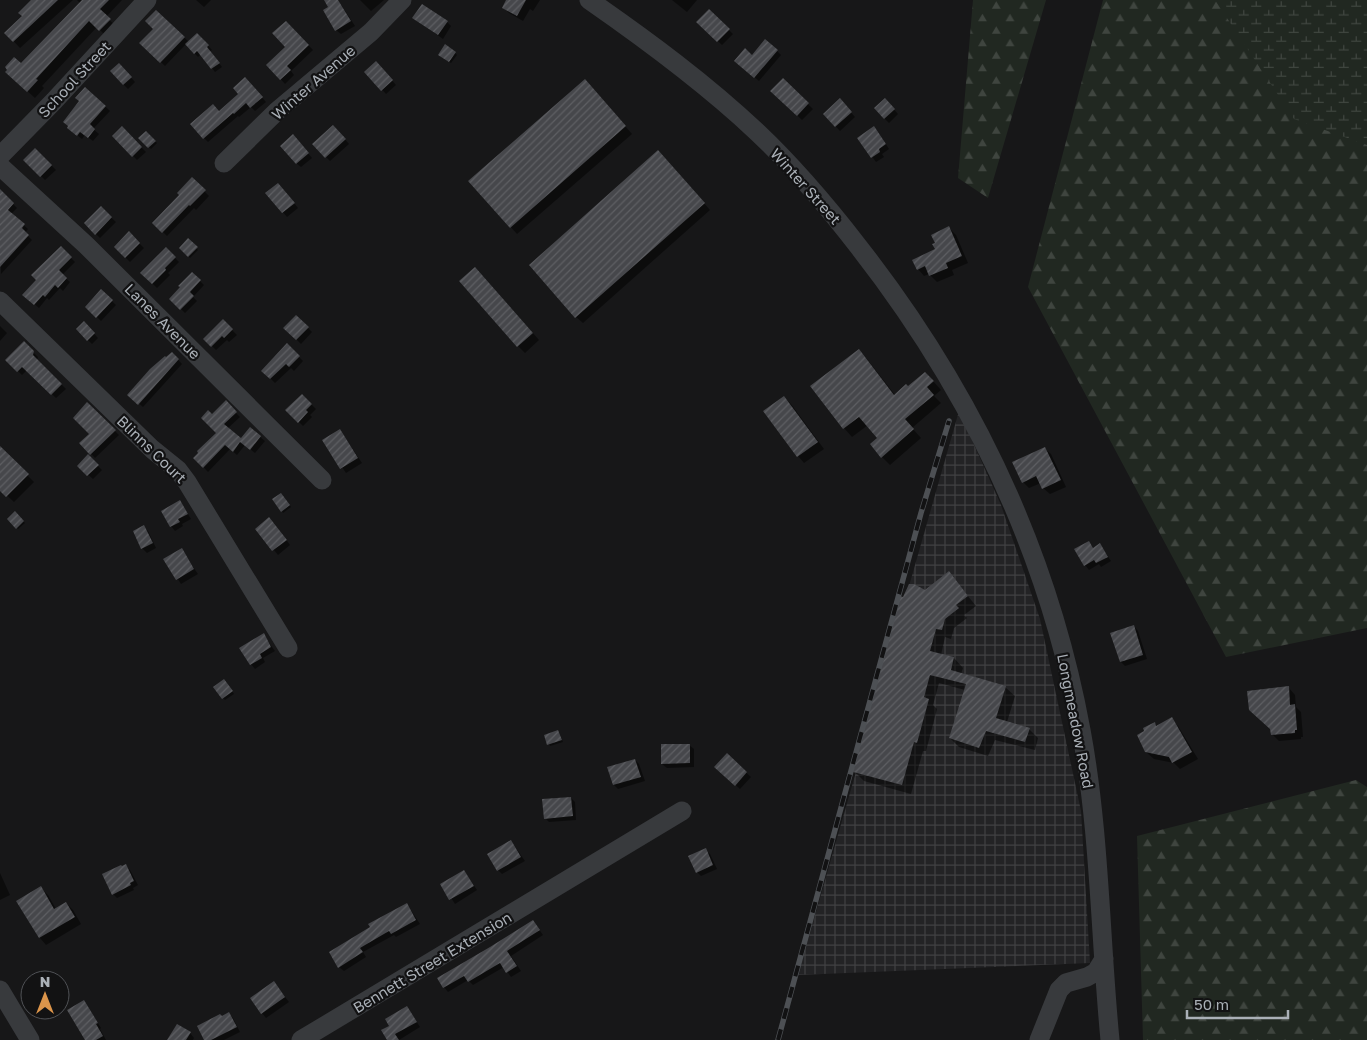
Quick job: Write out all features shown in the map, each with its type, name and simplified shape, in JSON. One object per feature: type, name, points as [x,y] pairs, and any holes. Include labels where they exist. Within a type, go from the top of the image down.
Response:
[{"type":"street","name":"School Street","points":[[0,156],[54,101],[147,0]]},
{"type":"street","name":"Winter Avenue","points":[[224,163],[277,111],[379,25],[402,0]]},
{"type":"street","name":"Winter Street","points":[[589,0],[651,44],[702,84],[757,132],[807,184],[899,299],[938,359],[972,419]]},
{"type":"street","name":"Lanes Avenue","points":[[0,166],[86,245],[322,480]]},
{"type":"street","name":"Blinns Court","points":[[0,301],[152,449],[178,470],[203,507],[288,648]]},
{"type":"street","name":"Longmeadow Road","points":[[972,419],[1001,476],[1025,532],[1044,586],[1069,673],[1088,772],[1099,872],[1110,1040]]},
{"type":"street","name":"Bennett Street Extension","points":[[301,1040],[564,884],[682,811]]},
{"type":"street","points":[[1039,1040],[1059,990],[1066,983],[1096,972],[1104,959]]},
{"type":"street","points":[[2,997],[30,1040]]},
{"type":"shaded area","points":[[959,411],[1001,505],[1040,619],[1081,811],[1090,963],[798,975]]},
{"type":"green space","points":[[973,0],[1046,0],[988,198],[958,178]]},
{"type":"green space","points":[[1103,0],[1367,0],[1367,628],[1226,657],[1028,287]]},
{"type":"green space","points":[[1215,0],[1367,0],[1367,145],[1294,119]]},
{"type":"green space","points":[[1356,780],[1367,787],[1367,1040],[1143,1040],[1137,836]]},
{"type":"building","points":[[31,0],[58,0],[13,42],[4,33],[22,16],[18,13]]},
{"type":"building","points":[[82,0],[109,0],[100,9],[111,19],[99,31],[89,21],[36,79],[38,80],[27,92],[5,72],[7,70],[5,67],[14,57],[21,63]]},
{"type":"building","points":[[324,0],[338,0],[351,21],[335,31],[323,10],[328,7]]},
{"type":"building","points":[[506,0],[526,0],[517,16],[502,8]]},
{"type":"building","points":[[422,4],[448,21],[438,35],[412,18]]},
{"type":"building","points":[[709,9],[730,29],[717,42],[696,22]]},
{"type":"building","points":[[156,10],[185,37],[160,63],[139,43],[153,29],[145,21]]},
{"type":"building","points":[[286,21],[309,45],[287,66],[291,70],[280,80],[266,65],[285,47],[272,33]]},
{"type":"building","points":[[197,33],[209,45],[207,47],[220,63],[211,69],[197,51],[194,54],[185,44]]},
{"type":"building","points":[[765,39],[778,50],[754,78],[734,61],[745,48],[752,55]]},
{"type":"building","points":[[445,44],[456,52],[449,62],[438,55]]},
{"type":"building","points":[[376,61],[393,80],[381,91],[364,72]]},
{"type":"building","points":[[119,63],[132,77],[123,85],[110,71]]},
{"type":"building","points":[[245,77],[263,97],[250,108],[246,103],[203,139],[190,124],[213,104],[219,111],[238,94],[233,88]]},
{"type":"building","points":[[783,78],[809,103],[797,116],[770,91]]},
{"type":"building","points":[[585,79],[626,126],[510,228],[468,181]]},
{"type":"building","points":[[85,87],[106,106],[90,124],[95,129],[88,138],[80,132],[77,136],[63,122],[79,101],[75,98]]},
{"type":"building","points":[[840,98],[852,112],[835,127],[823,114]]},
{"type":"building","points":[[885,98],[895,109],[884,119],[874,108]]},
{"type":"building","points":[[333,125],[346,139],[325,158],[312,144]]},
{"type":"building","points":[[122,126],[142,147],[132,157],[112,136]]},
{"type":"building","points":[[874,126],[886,144],[879,149],[880,152],[871,158],[857,138]]},
{"type":"building","points":[[146,131],[156,141],[148,148],[138,138]]},
{"type":"building","points":[[293,134],[309,153],[296,164],[280,146]]},
{"type":"building","points":[[35,148],[52,165],[40,177],[23,160]]},
{"type":"building","points":[[658,150],[705,203],[575,318],[529,265]]},
{"type":"building","points":[[192,177],[206,190],[162,233],[152,223],[179,195],[177,193]]},
{"type":"building","points":[[278,183],[295,203],[282,213],[265,193]]},
{"type":"building","points":[[0,189],[14,203],[8,210],[25,224],[22,228],[29,235],[0,267]]},
{"type":"building","points":[[101,206],[112,217],[95,235],[84,223]]},
{"type":"building","points":[[949,226],[962,256],[946,263],[948,268],[929,276],[925,266],[917,270],[912,260],[935,249],[932,244],[935,243],[931,235]]},
{"type":"building","points":[[129,231],[140,243],[125,258],[114,247]]},
{"type":"building","points":[[188,238],[198,247],[188,257],[179,248]]},
{"type":"building","points":[[61,246],[72,257],[59,270],[67,278],[58,288],[55,285],[45,297],[43,295],[34,305],[22,295],[36,280],[31,275]]},
{"type":"building","points":[[166,247],[176,257],[152,284],[140,273]]},
{"type":"building","points":[[475,267],[533,333],[517,347],[459,281]]},
{"type":"building","points":[[192,272],[201,280],[190,292],[194,296],[180,310],[169,299],[180,287],[178,286]]},
{"type":"building","points":[[101,289],[113,300],[96,318],[85,307]]},
{"type":"building","points":[[296,315],[309,327],[296,340],[283,328]]},
{"type":"building","points":[[223,319],[233,329],[224,338],[222,336],[211,347],[203,339]]},
{"type":"building","points":[[84,321],[95,333],[87,341],[76,329]]},
{"type":"building","points":[[24,341],[34,351],[33,355],[62,384],[51,395],[22,367],[17,372],[5,360]]},
{"type":"building","points":[[287,343],[300,356],[289,367],[286,364],[270,379],[261,371]]},
{"type":"building","points":[[859,349],[894,395],[906,384],[908,386],[925,372],[934,381],[927,387],[934,395],[905,419],[914,429],[881,458],[870,444],[877,438],[859,417],[843,429],[810,386]]},
{"type":"building","points":[[172,352],[179,359],[138,405],[127,395],[150,369]]},
{"type":"building","points":[[302,394],[312,404],[306,410],[308,412],[298,423],[285,410]]},
{"type":"building","points":[[784,396],[818,442],[797,457],[763,411]]},
{"type":"building","points":[[226,400],[237,412],[224,424],[241,438],[250,427],[261,436],[250,450],[240,442],[233,452],[225,445],[203,468],[193,458],[198,453],[197,451],[216,433],[201,418],[208,410],[212,414]]},
{"type":"building","points":[[87,402],[116,430],[90,455],[79,443],[89,434],[73,418]]},
{"type":"building","points":[[340,429],[358,458],[340,469],[322,440]]},
{"type":"building","points":[[0,446],[29,474],[6,497],[0,491]]},
{"type":"building","points":[[1045,447],[1061,480],[1042,489],[1036,476],[1022,483],[1012,462]]},
{"type":"building","points":[[88,454],[99,465],[87,476],[77,466]]},
{"type":"building","points":[[281,493],[290,505],[281,512],[272,499]]},
{"type":"building","points":[[180,500],[188,514],[178,519],[180,522],[170,527],[161,511]]},
{"type":"building","points":[[15,511],[24,521],[16,529],[7,519]]},
{"type":"building","points":[[269,517],[287,540],[272,551],[255,529]]},
{"type":"building","points":[[144,525],[153,543],[141,549],[133,531]]},
{"type":"building","points":[[1089,541],[1093,548],[1100,543],[1108,557],[1096,563],[1094,560],[1084,566],[1074,549]]},
{"type":"building","points":[[182,548],[194,569],[176,580],[163,559]]},
{"type":"building","points":[[949,571],[968,596],[956,605],[959,608],[945,619],[942,630],[936,629],[930,651],[954,657],[951,670],[1006,686],[996,718],[1030,728],[1025,742],[986,731],[979,748],[949,738],[966,684],[930,675],[924,697],[929,699],[917,743],[914,742],[902,785],[853,772],[900,596],[903,597],[909,584],[914,584],[925,590]]},
{"type":"building","points":[[1134,625],[1143,655],[1120,662],[1110,633]]},
{"type":"building","points":[[264,633],[271,647],[260,654],[262,658],[250,665],[239,648]]},
{"type":"building","points":[[224,679],[233,691],[222,699],[213,687]]},
{"type":"building","points":[[1289,686],[1290,705],[1295,704],[1297,730],[1295,730],[1295,733],[1271,735],[1270,729],[1249,710],[1247,691]]},
{"type":"building","points":[[1172,717],[1192,752],[1172,763],[1169,757],[1145,752],[1137,735],[1144,731],[1143,728],[1155,722],[1156,726]]},
{"type":"building","points":[[558,730],[562,740],[547,745],[544,735]]},
{"type":"building","points":[[661,744],[690,744],[690,763],[661,764]]},
{"type":"building","points":[[727,753],[747,772],[735,786],[714,767]]},
{"type":"building","points":[[635,759],[641,777],[613,785],[607,767]]},
{"type":"building","points":[[571,797],[573,816],[544,819],[542,799]]},
{"type":"building","points":[[511,840],[521,857],[497,871],[487,854]]},
{"type":"building","points":[[706,848],[713,865],[696,873],[688,856]]},
{"type":"building","points":[[126,864],[134,881],[130,883],[131,885],[112,895],[102,874]]},
{"type":"building","points":[[464,870],[474,886],[449,900],[440,884]]},
{"type":"building","points":[[41,886],[54,909],[66,902],[75,917],[39,938],[16,901]]},
{"type":"building","points":[[407,903],[416,920],[391,934],[389,931],[360,948],[363,952],[338,968],[329,952],[370,927],[368,924]]},
{"type":"building","points":[[533,920],[540,930],[507,951],[517,966],[506,973],[500,963],[468,982],[464,976],[443,988],[437,978]]},
{"type":"building","points":[[274,981],[285,997],[261,1014],[250,998]]},
{"type":"building","points":[[84,1000],[98,1023],[96,1024],[103,1036],[96,1040],[85,1040],[70,1015],[70,1008]]},
{"type":"building","points":[[407,1006],[417,1022],[395,1034],[399,1040],[387,1040],[381,1030],[389,1026],[385,1019]]},
{"type":"building","points":[[229,1012],[237,1027],[211,1040],[204,1040],[197,1026],[220,1014],[222,1016]]},
{"type":"building","points":[[177,1024],[191,1032],[186,1040],[167,1040]]},
{"type":"railway","points":[[778,1040],[921,513],[949,421]]}]
